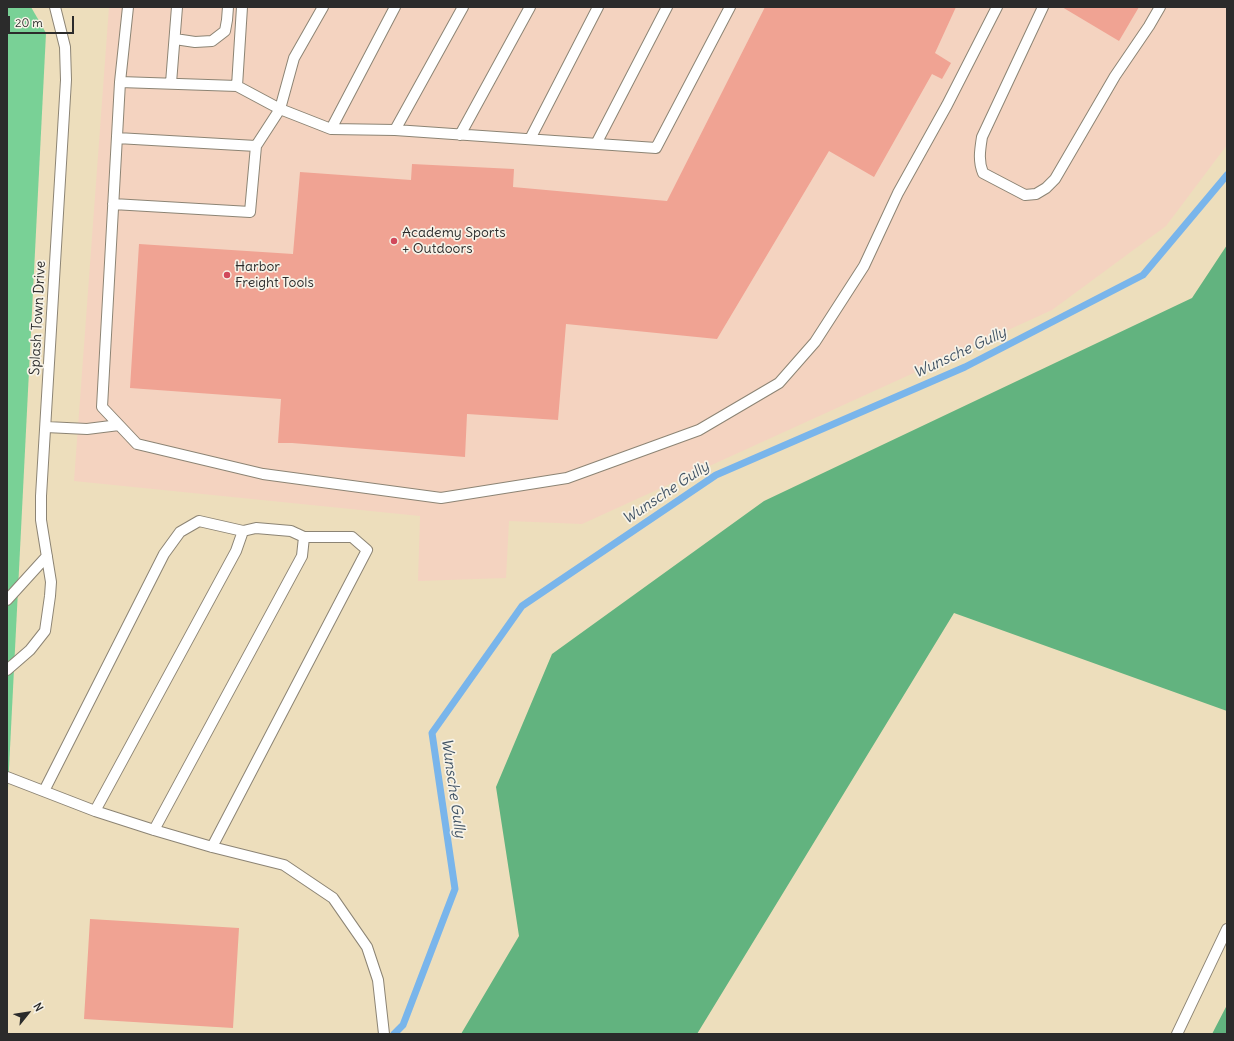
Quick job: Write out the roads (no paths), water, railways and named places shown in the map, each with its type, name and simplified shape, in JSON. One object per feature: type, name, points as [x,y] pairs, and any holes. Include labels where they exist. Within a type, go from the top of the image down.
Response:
[{"type":"lane","name":"Splash Town Drive","points":[[7,670],[30,650],[45,631],[50,596],[51,582],[44,544],[41,496],[66,80],[65,47],[55,7]]},
{"type":"lane","points":[[128,7],[120,82],[102,407],[137,444],[263,474],[441,498],[567,478],[699,430],[779,383],[815,342],[864,266],[898,193],[947,105],[997,7]]},
{"type":"lane","points":[[171,83],[177,7]]},
{"type":"lane","points":[[175,39],[195,42],[212,41],[225,31],[228,7]]},
{"type":"lane","points":[[237,86],[242,7]]},
{"type":"lane","points":[[113,204],[250,212],[256,146],[280,109],[294,58],[323,7]]},
{"type":"lane","points":[[331,129],[395,7]]},
{"type":"lane","points":[[395,130],[462,7]]},
{"type":"lane","points":[[460,135],[530,7]]},
{"type":"lane","points":[[530,140],[598,7]]},
{"type":"lane","points":[[596,144],[667,7]]},
{"type":"lane","points":[[120,82],[237,86],[280,109],[331,129],[395,130],[656,148],[730,7]]},
{"type":"lane","points":[[1043,7],[982,137],[979,155],[980,166],[983,173],[1026,195],[1036,194],[1046,188],[1055,179],[1115,76],[1160,7]]},
{"type":"lane","points":[[117,138],[256,146]]},
{"type":"lane","points":[[46,427],[87,429],[119,425]]},
{"type":"lane","points":[[44,791],[164,554],[180,532],[199,521],[243,531],[256,528],[291,531],[304,537],[352,537],[367,550],[212,847]]},
{"type":"lane","points":[[95,811],[236,551],[243,531]]},
{"type":"lane","points":[[154,830],[302,556],[304,537]]},
{"type":"lane","points":[[7,600],[47,556]]},
{"type":"lane","points":[[7,777],[95,811],[154,830],[212,847],[284,865],[333,898],[367,947],[378,980],[384,1034]]},
{"type":"lane","points":[[1177,1034],[1227,929]]},
{"type":"waterway","name":"Wunsche Gully","points":[[394,1034],[403,1025],[455,889],[432,733],[522,606],[716,475],[965,367],[1143,275],[1227,175]]},
{"type":"place","name":"Academy Sports + Outdoors","points":[[394,241]]},
{"type":"place","name":"Harbor Freight Tools","points":[[227,275]]}]
